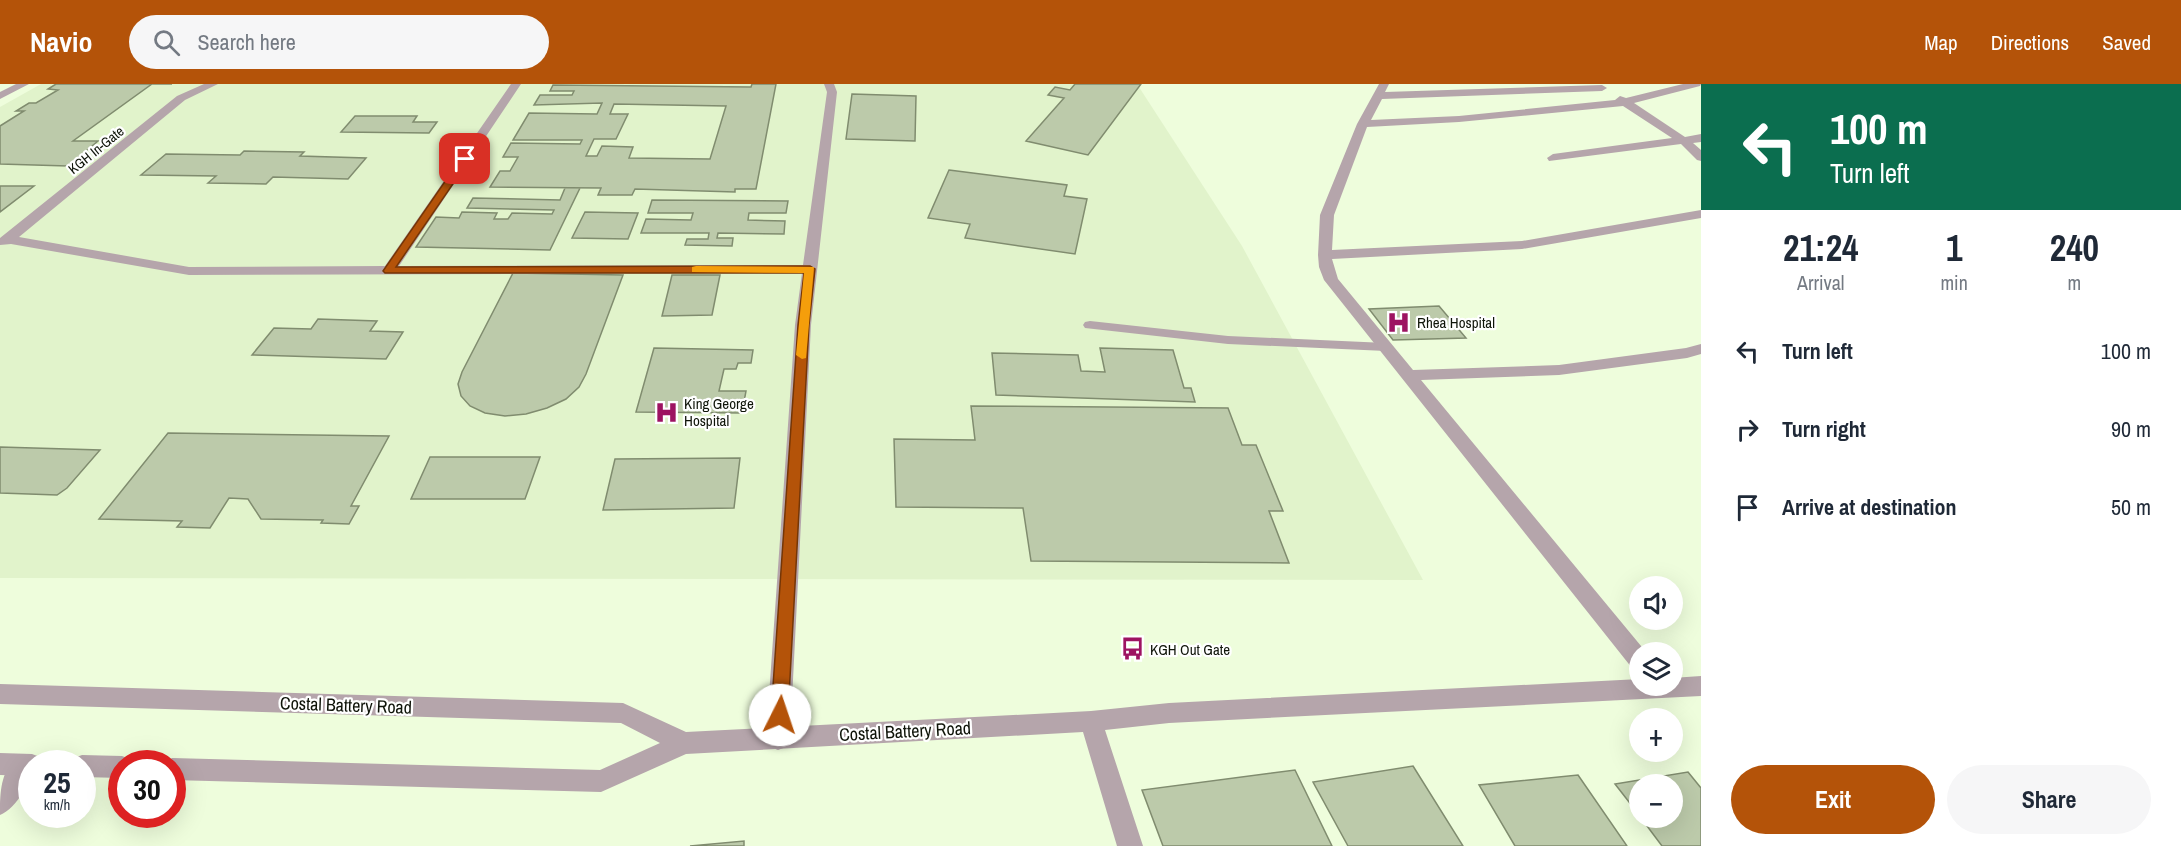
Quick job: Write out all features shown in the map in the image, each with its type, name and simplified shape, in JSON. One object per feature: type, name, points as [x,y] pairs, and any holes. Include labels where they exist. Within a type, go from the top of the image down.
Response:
[{"type":"street","points":[[0,96],[24,84]]},
{"type":"street","name":"KGH In-Gate","points":[[4,242],[181,98],[213,84]]},
{"type":"street","points":[[389,271],[516,84]]},
{"type":"street","points":[[778,739],[803,325],[832,92],[829,84]]},
{"type":"street","points":[[1363,124],[1459,119],[1624,102],[1696,84]]},
{"type":"street","points":[[1629,647],[1331,279],[1326,267],[1325,255],[1327,215],[1363,124],[1381,90],[1598,86],[1684,141],[1701,157]]},
{"type":"street","points":[[1553,158],[1701,138]]},
{"type":"street","points":[[1325,255],[1522,245],[1701,214]]},
{"type":"street","points":[[4,242],[189,271],[810,269]]},
{"type":"street","points":[[1408,375],[1558,370],[1688,353],[1701,349]]},
{"type":"street","name":"Costal Battery Road","points":[[1683,686],[1701,686]]},
{"type":"street","name":"Costal Battery Road","points":[[186,769],[601,781],[684,743],[1091,721],[1169,713],[1629,689]]},
{"type":"street","name":"Costal Battery Road","points":[[0,694],[623,713],[684,743]]},
{"type":"street","points":[[1091,721],[1130,846]]},
{"type":"street","points":[[0,764],[18,765]]},
{"type":"street","points":[[0,803],[18,779]]},
{"type":"lane","points":[[1090,325],[1228,340],[1386,347]]},
{"type":"shaded area","name":"King George Hospital","points":[[41,84],[1137,84],[1242,246],[1423,580],[0,578],[0,107]]},
{"type":"building","points":[[56,84],[152,84],[73,141],[98,141],[68,166],[0,164],[0,126],[24,111],[16,111],[58,90],[48,89]]},
{"type":"building","points":[[752,84],[776,84],[756,189],[735,189],[735,192],[635,189],[632,195],[598,195],[601,188],[490,187],[500,171],[510,171],[518,157],[503,157],[511,143],[580,144],[582,140],[513,140],[529,113],[597,114],[602,103],[534,105],[540,95],[572,95],[574,91],[550,91],[553,85],[751,87]],"holes":[[[614,104],[726,106],[710,159],[629,158],[633,147],[602,146],[597,156],[586,156],[594,139],[616,139],[628,114],[610,114]]]},
{"type":"building","points":[[1075,84],[1141,84],[1088,155],[1026,141],[1064,98],[1048,95],[1055,87],[1070,90]]},
{"type":"building","points":[[852,94],[916,96],[915,141],[846,139]]},
{"type":"building","points":[[355,116],[417,116],[413,122],[437,122],[429,133],[341,132]]},
{"type":"building","points":[[244,151],[304,152],[300,156],[366,158],[348,179],[273,177],[266,184],[208,183],[216,176],[141,175],[166,154],[240,155]]},
{"type":"building","points":[[949,170],[1067,185],[1064,196],[1087,199],[1075,254],[965,238],[970,224],[928,218]]},
{"type":"building","points":[[0,186],[34,186],[0,212]]},
{"type":"building","points":[[565,188],[580,188],[550,250],[416,247],[436,217],[459,218],[462,212],[497,213],[494,219],[508,219],[512,213],[552,214],[554,210],[467,208],[473,198],[560,200]]},
{"type":"building","points":[[652,200],[788,201],[786,213],[749,213],[748,220],[785,221],[784,234],[718,233],[717,238],[733,238],[732,246],[685,245],[687,239],[708,239],[709,233],[641,233],[646,219],[691,220],[693,213],[648,213]]},
{"type":"building","points":[[585,212],[638,213],[628,239],[572,238]]},
{"type":"building","points":[[513,273],[623,275],[579,387],[566,399],[547,408],[526,414],[505,416],[485,413],[470,406],[461,396],[458,384]]},
{"type":"building","points":[[672,275],[720,275],[712,315],[662,316]]},
{"type":"building","points":[[1439,306],[1466,338],[1393,340],[1369,309]]},
{"type":"building","points":[[318,319],[377,321],[370,331],[403,332],[386,359],[252,355],[274,328],[311,329]]},
{"type":"building","points":[[654,348],[753,350],[751,363],[738,363],[736,369],[724,369],[719,391],[746,391],[742,413],[636,412]]},
{"type":"building","points":[[1100,348],[1173,350],[1184,388],[1191,388],[1195,402],[996,395],[992,353],[1078,355],[1081,371],[1105,372]]},
{"type":"building","points":[[971,406],[1228,408],[1242,445],[1256,445],[1283,511],[1269,511],[1289,563],[1031,561],[1023,508],[896,507],[894,439],[975,440]]},
{"type":"building","points":[[168,433],[389,436],[351,506],[359,506],[349,524],[321,523],[323,520],[261,519],[248,499],[229,498],[210,528],[177,527],[182,521],[99,519]]},
{"type":"building","points":[[0,447],[100,450],[67,488],[57,495],[0,493]]},
{"type":"building","points":[[430,457],[540,457],[525,499],[411,499]]},
{"type":"building","points":[[740,458],[734,508],[603,510],[615,459]]},
{"type":"building","points":[[1413,766],[1463,846],[1348,846],[1313,782]]},
{"type":"building","points":[[1295,770],[1332,846],[1163,846],[1142,790]]},
{"type":"building","points":[[1688,772],[1701,788],[1701,846],[1662,846],[1648,828],[1683,828],[1683,774],[1676,774]]},
{"type":"building","points":[[1578,775],[1627,846],[1515,846],[1479,785]]},
{"type":"building","points":[[1629,782],[1629,802],[1615,784]]},
{"type":"building","points":[[744,841],[744,846],[690,846]]},
{"type":"slow traffic","points":[[696,270],[810,269],[802,355]]},
{"type":"place","name":"Rhea Hospital","points":[[1399,322]]},
{"type":"place","name":"King George Hospital","points":[[666,412]]},
{"type":"place","name":"KGH Out Gate","points":[[1132,649]]},
{"type":"route","points":[[465,159],[389,271],[810,269],[803,325],[780,715]]}]
